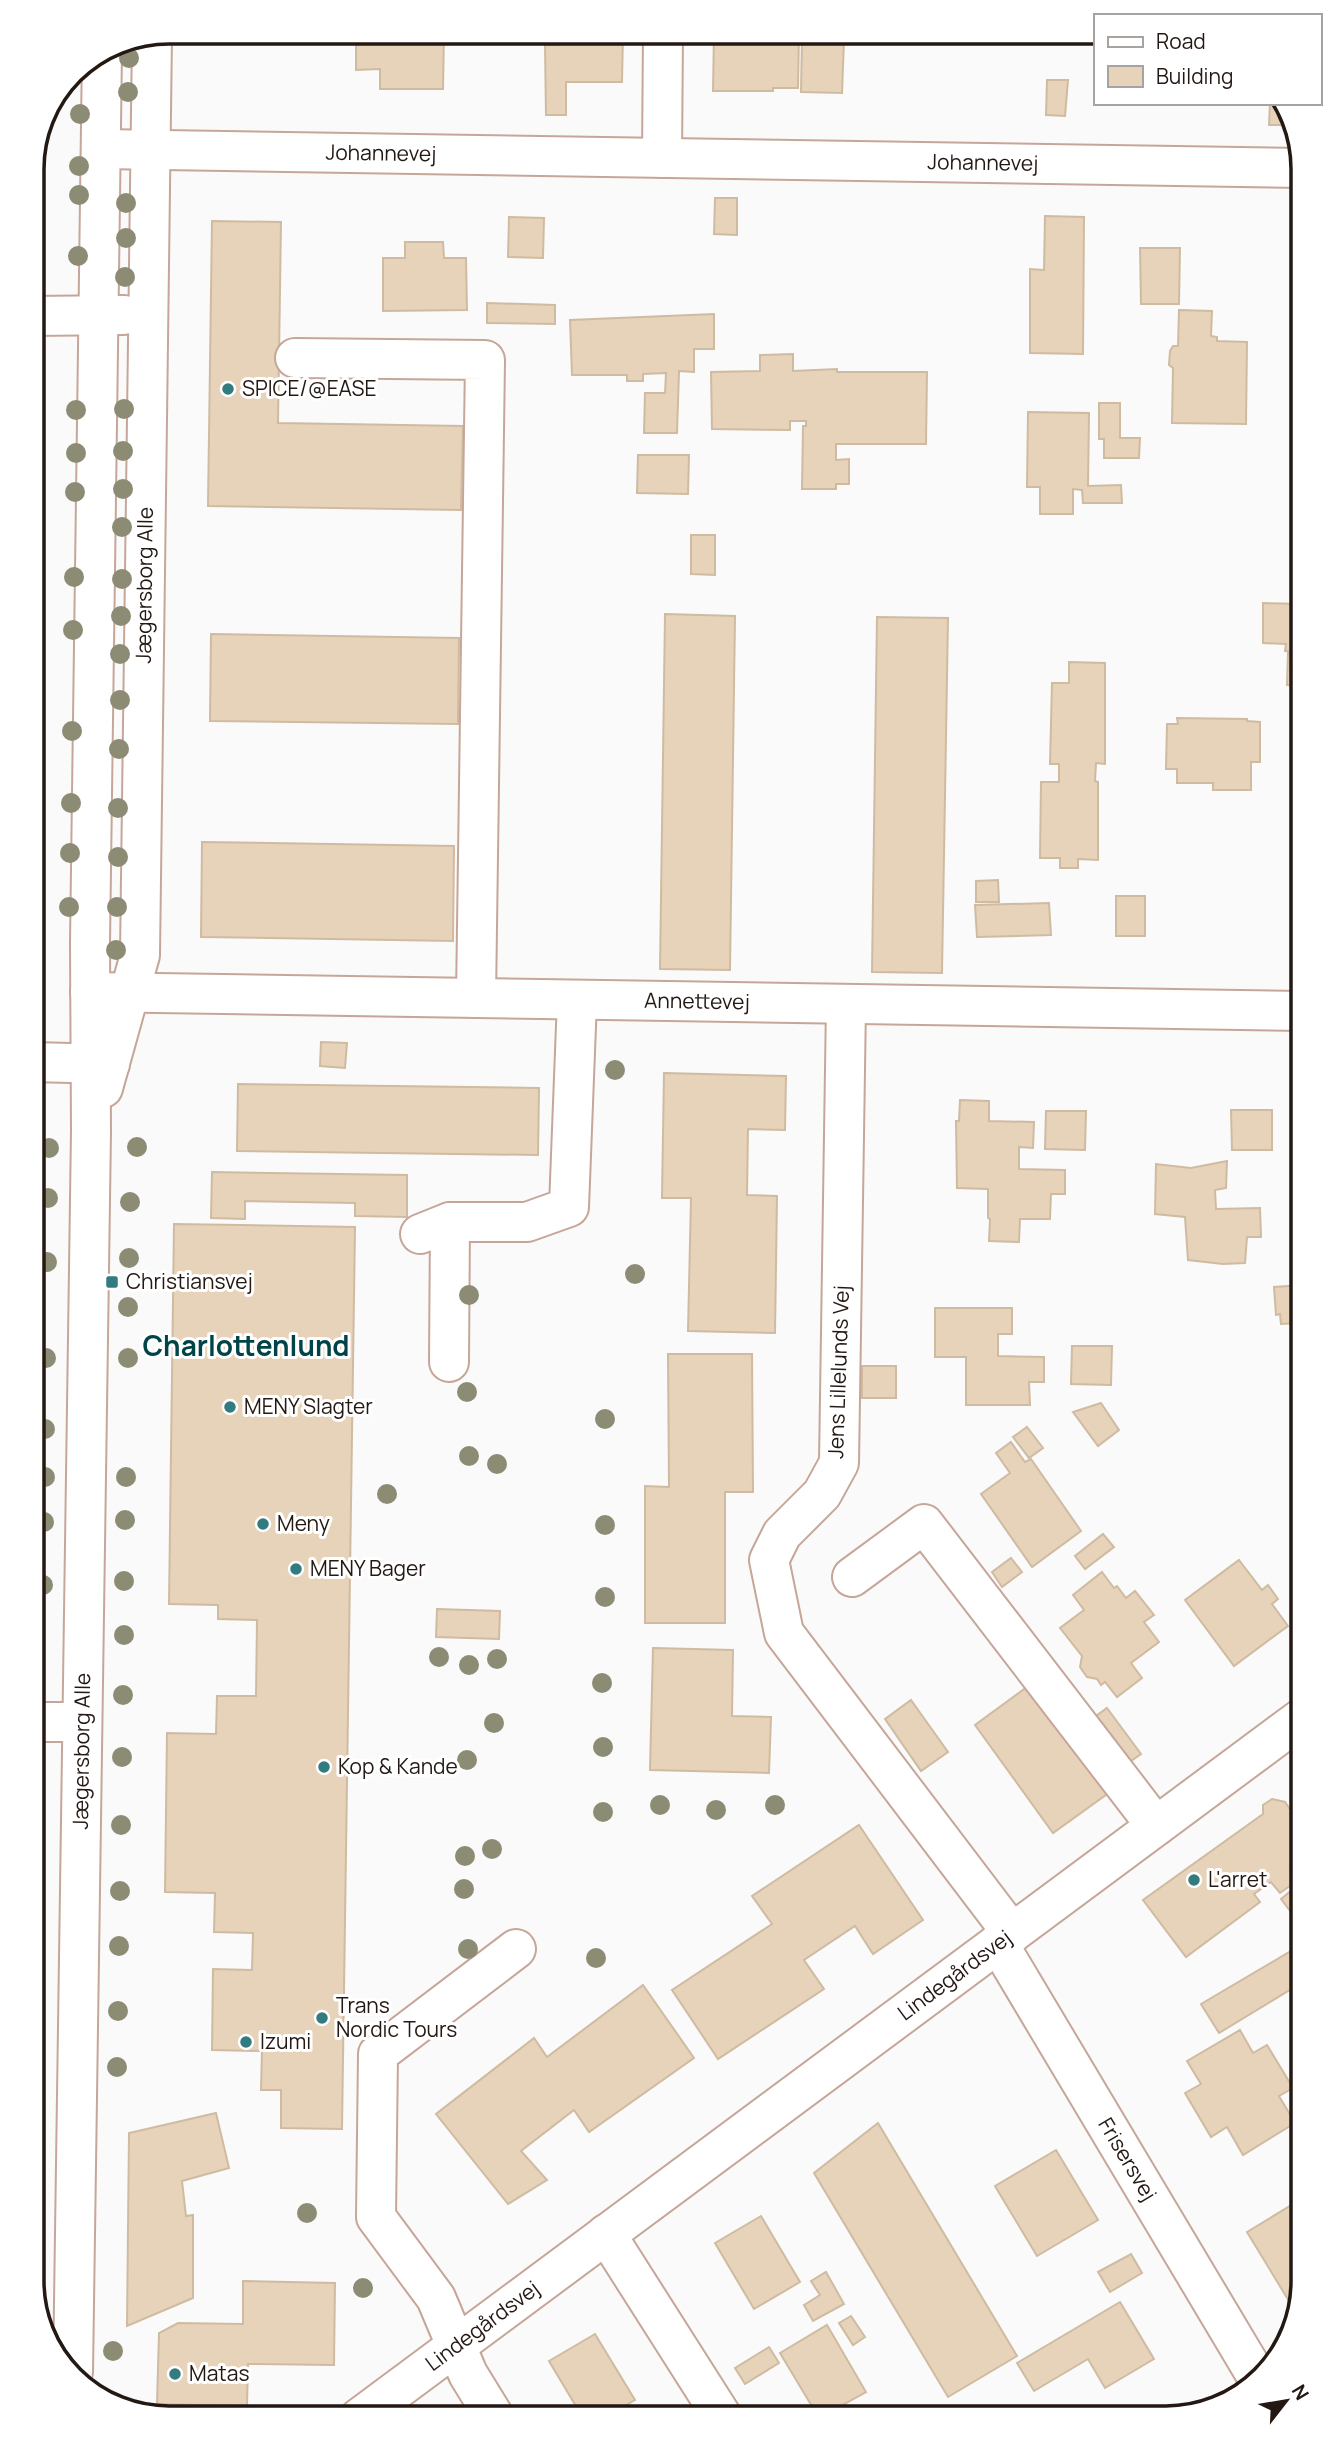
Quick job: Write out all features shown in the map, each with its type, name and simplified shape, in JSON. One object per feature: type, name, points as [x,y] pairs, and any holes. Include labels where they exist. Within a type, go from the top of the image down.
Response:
[{"type":"street","points":[[662,158],[663,44]]},
{"type":"street","name":"Jægersborg Alle","points":[[100,1063],[131,993],[140,955],[152,45]]},
{"type":"street","name":"Jægersborg Alle","points":[[73,2361],[91,1131],[100,1063],[90,992],[102,63]]},
{"type":"street","name":"Johannevej","points":[[101,149],[1291,168]]},
{"type":"street","points":[[44,316],[149,316]]},
{"type":"street","points":[[295,358],[485,360],[476,998]]},
{"type":"street","name":"Annettevej","points":[[90,992],[1291,1012]]},
{"type":"street","points":[[449,1362],[435,1228],[527,1222],[569,1207],[577,1000]]},
{"type":"street","name":"Jens Lillelunds Vej","points":[[846,1004],[839,1463],[822,1494],[782,1534],[769,1560],[784,1633],[1005,1938]]},
{"type":"street","points":[[44,1062],[100,1063]]},
{"type":"street","points":[[852,1577],[924,1524],[1156,1826]]},
{"type":"street","points":[[44,1722],[82,1722]]},
{"type":"street","name":"Lindegårdsvej","points":[[375,2406],[1291,1727]]},
{"type":"street","name":"Frisersvej","points":[[1005,1938],[1251,2367]]},
{"type":"street","points":[[488,2406],[468,2374],[436,2298],[376,2217],[378,2054],[516,1949]]},
{"type":"street","points":[[606,2234],[715,2406]]},
{"type":"building","points":[[356,44],[444,44],[443,89],[380,89],[380,69],[356,70]]},
{"type":"building","points":[[623,44],[622,82],[566,82],[566,115],[546,115],[545,45]]},
{"type":"building","points":[[714,44],[799,44],[798,88],[773,88],[773,91],[713,91]]},
{"type":"building","points":[[802,44],[844,44],[842,93],[801,92]]},
{"type":"building","points":[[1047,80],[1068,80],[1065,116],[1046,115]]},
{"type":"building","points":[[1270,105],[1274,105],[1283,125],[1269,125]]},
{"type":"building","points":[[715,198],[737,198],[737,235],[714,234]]},
{"type":"building","points":[[1045,216],[1084,217],[1083,354],[1030,353],[1030,269],[1044,270]]},
{"type":"building","points":[[509,217],[544,218],[543,258],[508,257]]},
{"type":"building","points":[[212,221],[281,222],[278,423],[463,426],[461,510],[208,506]]},
{"type":"building","points":[[405,242],[443,242],[444,258],[466,258],[467,310],[383,311],[383,258],[405,258]]},
{"type":"building","points":[[1140,248],[1180,248],[1179,304],[1141,304]]},
{"type":"building","points":[[487,303],[555,305],[555,324],[487,323]]},
{"type":"building","points":[[1179,310],[1212,311],[1211,336],[1217,337],[1217,341],[1247,342],[1246,424],[1172,423],[1173,368],[1169,365],[1170,351],[1173,346],[1178,346]]},
{"type":"building","points":[[714,314],[714,349],[694,349],[694,372],[679,371],[677,433],[644,433],[645,393],[665,393],[666,373],[643,374],[643,381],[627,381],[627,375],[572,375],[570,320]]},
{"type":"building","points":[[793,354],[793,371],[837,369],[837,372],[927,372],[926,444],[836,444],[836,460],[849,459],[849,484],[836,484],[836,489],[802,489],[803,426],[806,426],[806,421],[790,421],[790,430],[712,429],[711,372],[760,371],[760,355]]},
{"type":"building","points":[[1099,403],[1120,403],[1120,438],[1140,438],[1139,458],[1104,458],[1104,439],[1099,439]]},
{"type":"building","points":[[1028,412],[1089,413],[1088,486],[1121,485],[1122,503],[1083,503],[1082,490],[1073,489],[1073,514],[1040,514],[1040,487],[1027,487]]},
{"type":"building","points":[[638,455],[689,455],[688,494],[637,493]]},
{"type":"building","points":[[691,535],[715,535],[715,575],[691,574]]},
{"type":"building","points":[[1263,603],[1291,604],[1291,685],[1287,685],[1286,644],[1263,643]]},
{"type":"building","points":[[665,614],[735,616],[730,970],[660,969]]},
{"type":"building","points":[[877,617],[948,618],[942,973],[872,972]]},
{"type":"building","points":[[211,634],[459,638],[458,724],[210,721]]},
{"type":"building","points":[[1069,662],[1105,663],[1105,764],[1096,763],[1098,860],[1078,859],[1078,868],[1060,868],[1060,858],[1040,858],[1041,782],[1059,782],[1059,764],[1050,764],[1052,683],[1069,683]]},
{"type":"building","points":[[1177,718],[1247,719],[1260,722],[1260,762],[1251,762],[1251,790],[1213,790],[1213,783],[1177,783],[1177,769],[1166,769],[1167,724],[1178,724]]},
{"type":"building","points":[[202,842],[454,846],[453,941],[201,937]]},
{"type":"building","points":[[998,880],[999,902],[976,902],[976,881]]},
{"type":"building","points":[[1116,896],[1145,896],[1145,936],[1116,936]]},
{"type":"building","points":[[1049,903],[1051,935],[977,937],[975,905]]},
{"type":"building","points":[[321,1042],[347,1043],[345,1068],[320,1066]]},
{"type":"building","points":[[664,1073],[786,1076],[785,1130],[748,1129],[747,1195],[777,1196],[775,1333],[688,1331],[691,1198],[662,1198]]},
{"type":"building","points":[[238,1084],[539,1088],[538,1155],[237,1151]]},
{"type":"building","points":[[960,1100],[989,1101],[989,1121],[1034,1122],[1033,1148],[1019,1147],[1019,1169],[1065,1170],[1065,1194],[1051,1194],[1050,1219],[1020,1219],[1019,1242],[989,1241],[988,1189],[957,1188],[956,1121],[959,1121]]},
{"type":"building","points":[[1231,1110],[1272,1110],[1272,1150],[1232,1150]]},
{"type":"building","points":[[1046,1111],[1086,1111],[1085,1150],[1045,1149]]},
{"type":"building","points":[[1227,1161],[1226,1188],[1215,1190],[1216,1209],[1260,1208],[1261,1237],[1247,1237],[1245,1263],[1223,1264],[1188,1260],[1185,1217],[1155,1214],[1156,1164],[1191,1168]]},
{"type":"building","points":[[212,1172],[407,1175],[407,1217],[355,1216],[355,1203],[245,1201],[245,1219],[211,1218]]},
{"type":"building","points":[[174,1224],[355,1227],[342,2129],[281,2128],[281,2090],[261,2090],[262,2051],[212,2050],[213,1969],[252,1970],[253,1933],[214,1932],[215,1893],[165,1892],[167,1733],[216,1734],[217,1696],[256,1696],[257,1620],[218,1619],[218,1605],[169,1604]]},
{"type":"building","points":[[1291,1286],[1291,1323],[1281,1324],[1280,1314],[1276,1315],[1274,1287]]},
{"type":"building","points":[[935,1308],[1012,1308],[1012,1334],[998,1334],[998,1356],[1044,1357],[1044,1382],[1029,1382],[1030,1405],[966,1405],[966,1357],[935,1357]]},
{"type":"building","points":[[1072,1346],[1112,1346],[1111,1385],[1071,1384]]},
{"type":"building","points":[[668,1354],[752,1354],[753,1492],[725,1492],[725,1623],[645,1623],[645,1486],[669,1487]]},
{"type":"building","points":[[862,1366],[896,1366],[896,1398],[862,1398]]},
{"type":"building","points":[[1101,1403],[1119,1430],[1098,1446],[1073,1412]]},
{"type":"building","points":[[1027,1427],[1043,1448],[1029,1458],[1013,1437]]},
{"type":"building","points":[[1011,1442],[1025,1462],[1031,1459],[1081,1531],[1032,1567],[981,1494],[1010,1473],[996,1453]]},
{"type":"building","points":[[1103,1534],[1114,1547],[1085,1569],[1075,1556]]},
{"type":"building","points":[[1011,1558],[1022,1572],[1002,1587],[992,1572]]},
{"type":"building","points":[[1239,1560],[1262,1590],[1268,1585],[1278,1599],[1272,1604],[1288,1626],[1234,1666],[1185,1600]]},
{"type":"building","points":[[1102,1572],[1126,1598],[1135,1591],[1154,1615],[1144,1622],[1159,1642],[1131,1663],[1142,1678],[1117,1697],[1105,1682],[1101,1685],[1097,1679],[1087,1677],[1080,1667],[1082,1656],[1060,1628],[1084,1610],[1073,1595]]},
{"type":"building","points":[[437,1609],[500,1611],[499,1639],[436,1637]]},
{"type":"building","points":[[653,1648],[733,1650],[732,1716],[771,1717],[769,1773],[650,1770]]},
{"type":"building","points":[[1031,1684],[1110,1792],[1053,1833],[975,1725]]},
{"type":"building","points":[[911,1700],[948,1752],[921,1771],[885,1719]]},
{"type":"building","points":[[1107,1708],[1141,1754],[1121,1768],[1095,1730],[1103,1725],[1096,1716]]},
{"type":"building","points":[[1272,1799],[1285,1802],[1291,1811],[1291,1885],[1280,1893],[1271,1882],[1254,1894],[1260,1902],[1186,1957],[1143,1900],[1263,1814],[1263,1805]]},
{"type":"building","points":[[859,1825],[923,1920],[873,1954],[855,1926],[804,1960],[824,1989],[718,2059],[672,1990],[772,1924],[752,1896]]},
{"type":"building","points":[[1291,1891],[1291,1912],[1281,1899]]},
{"type":"building","points":[[1291,1951],[1291,1989],[1219,2033],[1201,2004]]},
{"type":"building","points":[[643,1985],[694,2058],[589,2132],[574,2110],[521,2151],[547,2180],[508,2204],[436,2114],[534,2038],[547,2057]]},
{"type":"building","points":[[1240,2030],[1253,2053],[1267,2045],[1291,2085],[1291,2089],[1279,2096],[1291,2116],[1291,2125],[1243,2155],[1227,2127],[1211,2137],[1185,2093],[1201,2084],[1187,2061]]},
{"type":"building","points":[[216,2113],[229,2168],[182,2181],[186,2216],[193,2215],[193,2298],[127,2326],[129,2133]]},
{"type":"building","points":[[878,2123],[1017,2356],[948,2397],[814,2173]]},
{"type":"building","points":[[1056,2150],[1098,2220],[1037,2256],[995,2186]]},
{"type":"building","points":[[1291,2205],[1289,2302],[1247,2232]]},
{"type":"building","points":[[761,2216],[800,2282],[754,2309],[715,2243]]},
{"type":"building","points":[[1131,2254],[1142,2273],[1110,2292],[1098,2272]]},
{"type":"building","points":[[826,2272],[844,2304],[813,2321],[804,2305],[820,2295],[811,2281]]},
{"type":"building","points":[[243,2281],[335,2283],[334,2365],[248,2364],[247,2406],[157,2404],[159,2333],[178,2323],[243,2324]]},
{"type":"building","points":[[1120,2302],[1154,2359],[1105,2388],[1088,2359],[1034,2391],[1017,2363]]},
{"type":"building","points":[[851,2316],[865,2337],[853,2345],[839,2323]]},
{"type":"building","points":[[827,2325],[866,2392],[841,2406],[812,2406],[780,2353]]},
{"type":"building","points":[[595,2334],[635,2400],[625,2406],[576,2406],[549,2361]]},
{"type":"building","points":[[769,2347],[779,2363],[745,2384],[735,2368]]},
{"type":"place","name":"SPICE/@EASE","points":[[228,389]]},
{"type":"place","name":"Christiansvej","points":[[112,1282]]},
{"type":"place","name":"MENY Slagter","points":[[230,1407]]},
{"type":"place","name":"Meny","points":[[263,1524]]},
{"type":"place","name":"MENY Bager","points":[[296,1569]]},
{"type":"place","name":"Kop & Kande","points":[[324,1767]]},
{"type":"place","name":"L'arret","points":[[1194,1880]]},
{"type":"place","name":"Trans Nordic Tours","points":[[322,2018]]},
{"type":"place","name":"Izumi","points":[[246,2042]]},
{"type":"place","name":"Matas","points":[[175,2374]]},
{"type":"district","name":"Charlottenlund","points":[[246,1346]]}]
